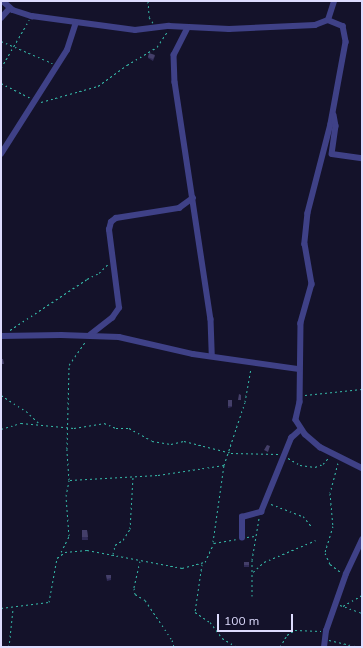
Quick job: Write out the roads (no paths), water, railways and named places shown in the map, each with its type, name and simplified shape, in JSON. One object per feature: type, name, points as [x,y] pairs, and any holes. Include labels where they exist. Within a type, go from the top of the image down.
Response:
[{"type":"street","points":[[3,1],[10,8],[32,16],[120,30],[170,26],[188,28],[308,26],[328,20],[343,26],[346,42],[333,113],[308,212],[305,244],[312,284],[301,323],[299,369],[300,396],[296,420],[301,429],[320,447],[362,468]]},
{"type":"street","points":[[328,20],[334,1]]},
{"type":"street","points":[[1,18],[10,8]]},
{"type":"street","points":[[1,154],[70,45],[76,23]]},
{"type":"street","points":[[188,28],[174,54],[174,68],[211,319],[212,356]]},
{"type":"street","points":[[333,113],[336,126],[332,154],[362,158]]},
{"type":"street","points":[[90,335],[112,318],[119,308],[109,230],[114,219],[179,208],[192,198]]},
{"type":"street","points":[[1,336],[90,335],[120,337],[193,354],[299,369]]},
{"type":"street","points":[[242,538],[242,517],[261,512],[283,454],[292,435],[301,429]]},
{"type":"street","points":[[324,647],[326,631],[346,574],[362,540]]}]
